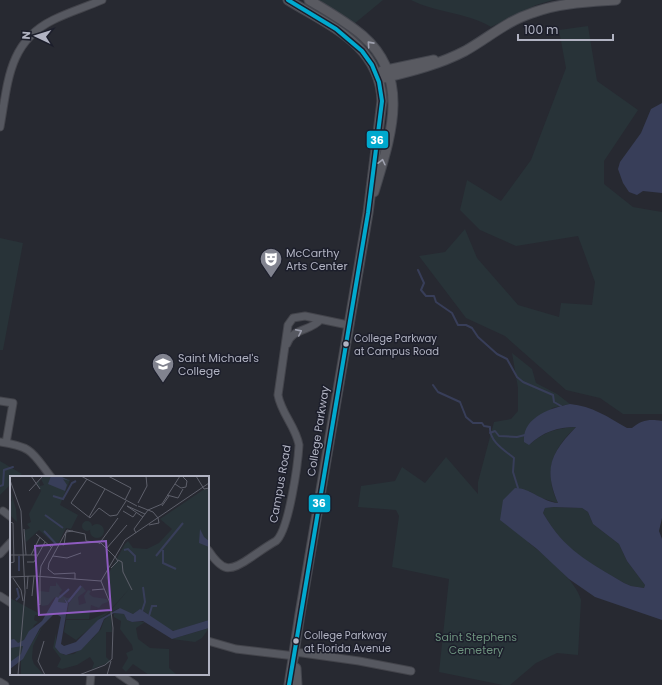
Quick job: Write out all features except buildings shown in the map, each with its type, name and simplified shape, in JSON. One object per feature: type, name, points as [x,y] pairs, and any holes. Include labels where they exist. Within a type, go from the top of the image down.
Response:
[{"type":"main road","name":"College Parkway","points":[[288,0],[356,43],[373,64],[378,76],[382,108],[371,175],[368,214]]},
{"type":"main road","name":"College Parkway","points":[[295,654],[300,614],[368,214],[393,113],[393,91],[389,73],[376,51],[362,36],[309,0]]},
{"type":"main road","points":[[378,76],[432,66],[466,50],[503,27],[530,13],[554,6],[616,0]]},
{"type":"main road","points":[[289,685],[295,654]]},
{"type":"main road","points":[[295,654],[297,685]]},
{"type":"street","points":[[0,127],[11,68],[18,51],[26,40],[53,20],[102,0]]},
{"type":"street","name":"Campus Road","points":[[209,551],[220,565],[227,568],[235,568],[276,540],[285,527],[299,445],[298,437],[281,405],[278,395],[287,332],[290,321],[293,318],[305,316],[348,325]]},
{"type":"street","name":"Campus Road","points":[[285,350],[292,335],[314,325],[320,320]]},
{"type":"street","points":[[0,401],[13,403],[3,443],[24,448],[35,455],[50,476]]},
{"type":"street","points":[[3,511],[10,516]]},
{"type":"street","points":[[0,554],[10,543]]},
{"type":"street","points":[[0,596],[10,602]]},
{"type":"street","points":[[209,641],[236,650],[295,654],[359,661],[411,671]]},
{"type":"street","points":[[90,685],[91,675]]},
{"type":"street","points":[[120,675],[135,685]]},
{"type":"street","points":[[0,682],[5,685]]},
{"type":"green space","points":[[315,0],[383,0],[354,24]]},
{"type":"green space","points":[[411,0],[553,0],[536,5],[491,27],[471,18],[431,8]]},
{"type":"green space","points":[[588,26],[597,81],[638,110],[604,161],[604,184],[633,207],[662,212],[662,414],[623,414],[600,398],[566,390],[505,336],[466,318],[419,256],[445,252],[465,229],[477,258],[518,305],[559,317],[561,303],[592,305],[595,282],[578,236],[516,246],[480,230],[460,210],[467,180],[501,201],[531,160],[566,68],[559,30]]},
{"type":"green space","points":[[0,238],[23,243],[3,350],[0,350]]},
{"type":"green space","name":"Saint Stephens Cemetery","points":[[512,353],[532,369],[536,383],[557,394],[570,404],[552,408],[529,445],[545,434],[562,428],[576,427],[561,444],[552,462],[551,481],[553,492],[558,503],[541,498],[529,491],[528,542],[566,576],[578,592],[581,600],[578,655],[557,653],[536,663],[510,685],[503,685],[439,672],[449,579],[392,567],[399,516],[396,510],[358,507],[361,486],[395,481],[402,467],[425,483],[446,457],[478,494],[478,482],[494,422],[511,419],[518,411],[518,388]]},
{"type":"green space","points":[[0,461],[22,474],[19,476],[10,476],[10,485],[0,495]]},
{"type":"green space","points":[[545,508],[582,508],[588,512],[593,524],[619,544],[627,561],[645,585],[644,588],[631,586],[624,583],[588,561],[569,546],[551,526],[543,513]]},
{"type":"water","points":[[662,103],[662,193],[643,191],[637,195],[629,192],[623,183],[618,169],[620,162],[641,133],[651,109]]},
{"type":"water","points":[[570,404],[586,407],[627,428],[632,428],[639,423],[646,421],[662,421],[662,518],[659,531],[662,539],[662,620],[595,597],[569,579],[537,549],[500,520],[503,500],[515,488],[526,490],[547,500],[558,503],[553,491],[551,480],[552,462],[555,453],[567,436],[576,427],[556,429],[545,434],[529,445],[524,442],[525,433],[528,426],[539,415],[555,408]],"holes":[[[545,508],[582,508],[588,512],[593,524],[619,544],[627,561],[645,585],[644,588],[631,586],[624,583],[578,554],[560,537],[543,513]]]},
{"type":"waterway","points":[[418,270],[424,283],[421,290],[426,296],[434,296],[436,302],[452,313],[458,325],[466,325],[472,328],[478,337],[497,354],[507,359],[517,377],[523,382],[553,395],[554,402],[561,406]]},
{"type":"waterway","points":[[433,385],[438,392],[460,402],[466,417],[473,423],[482,423],[484,426],[490,427],[490,432],[495,441],[514,458],[513,472],[518,488]]},
{"type":"waterway","points":[[490,433],[495,431],[499,436],[517,437],[525,435]]},
{"type":"waterway","points":[[0,486],[3,485],[4,470],[13,467]]},
{"type":"transit line","name":"36","points":[[288,0],[336,29],[362,51],[372,65],[379,82],[382,101],[368,213],[289,685]]},
{"type":"place","name":"McCarthy Arts Center","points":[[271,278]]},
{"type":"place","name":"College Parkway at Campus Road","points":[[346,344]]},
{"type":"place","name":"Saint Michael's College","points":[[163,384]]},
{"type":"place","name":"College Parkway at Florida Avenue","points":[[296,641]]}]
